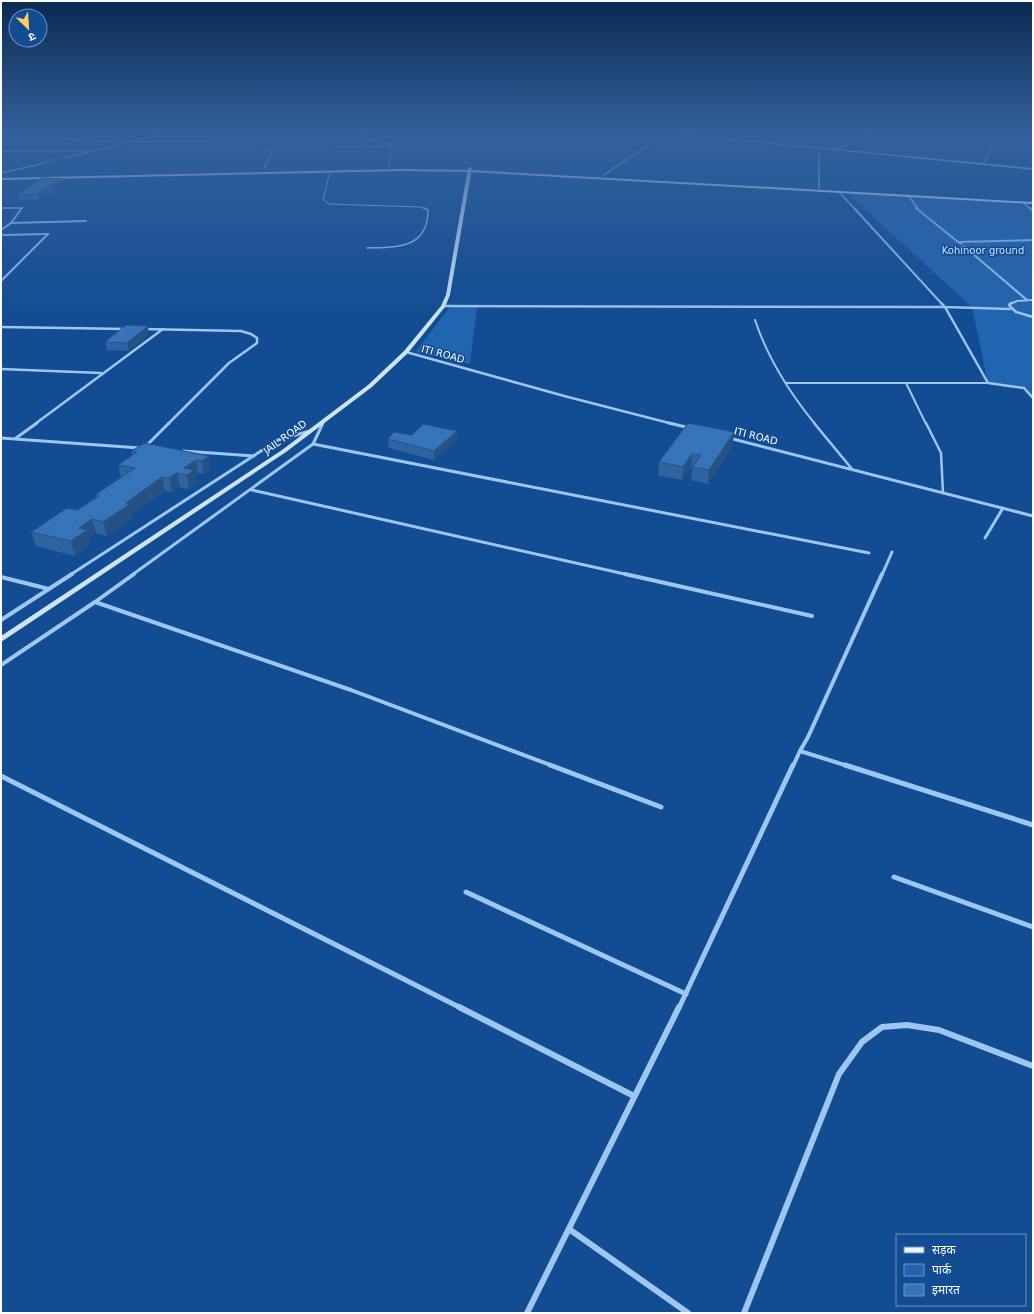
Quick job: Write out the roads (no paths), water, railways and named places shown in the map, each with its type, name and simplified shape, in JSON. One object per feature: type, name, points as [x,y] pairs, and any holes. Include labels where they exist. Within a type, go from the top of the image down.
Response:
[{"type":"main road","points":[[913,195],[1033,203]]},
{"type":"street","name":"JAIL ROAD","points":[[1,640],[284,451],[370,386],[406,352],[443,306],[448,295],[465,195]]},
{"type":"street","points":[[843,195],[945,307],[988,383],[1024,388],[1033,398]]},
{"type":"street","points":[[908,195],[916,208],[1027,300]]},
{"type":"street","points":[[1023,202],[1033,211]]},
{"type":"street","points":[[1,208],[22,208],[11,222],[1,230]]},
{"type":"street","points":[[11,222],[86,221]]},
{"type":"street","points":[[1,236],[48,234],[1,282]]},
{"type":"street","points":[[958,242],[1033,240]]},
{"type":"street","points":[[1010,309],[1009,305],[1011,302],[1033,300]]},
{"type":"street","points":[[443,306],[945,307],[1010,309],[1033,317]]},
{"type":"street","points":[[1,327],[132,329]]},
{"type":"street","points":[[140,329],[241,332],[251,334],[257,338],[257,343],[229,363],[144,449]]},
{"type":"street","points":[[16,438],[101,373],[162,329]]},
{"type":"street","name":"ITI ROAD","points":[[406,352],[568,397],[691,428]]},
{"type":"street","points":[[1,369],[101,373]]},
{"type":"street","points":[[1,665],[95,602],[252,490],[313,444],[323,422]]},
{"type":"street","points":[[1,620],[278,440],[312,430]]},
{"type":"street","name":"ITI ROAD","points":[[722,436],[1033,516]]},
{"type":"street","points":[[1,438],[152,449]]},
{"type":"street","points":[[313,444],[869,553]]},
{"type":"street","points":[[175,451],[255,456]]},
{"type":"street","points":[[252,490],[812,616]]},
{"type":"street","points":[[985,538],[1003,508]]},
{"type":"street","points":[[528,1313],[634,1096],[686,994],[800,751],[808,737],[892,552]]},
{"type":"street","points":[[1,577],[49,589]]},
{"type":"street","points":[[95,602],[351,690],[661,807]]},
{"type":"street","points":[[800,751],[1033,825]]},
{"type":"street","points":[[1,776],[634,1096]]},
{"type":"street","points":[[894,877],[1033,928]]},
{"type":"street","points":[[466,892],[686,994]]},
{"type":"street","points":[[744,1313],[839,1074],[862,1042],[882,1027],[907,1025],[939,1030],[1033,1066]]},
{"type":"street","points":[[569,1229],[688,1313]]},
{"type":"lane","points":[[324,195],[323,199],[328,204],[408,206],[420,207],[428,210],[427,227],[419,238],[406,244],[367,248]]},
{"type":"lane","points":[[755,320],[759,336],[775,369],[852,469]]},
{"type":"lane","points":[[786,383],[988,383]]},
{"type":"lane","points":[[906,383],[941,453],[943,493]]},
{"type":"park label","name":"Kohinoor ground","points":[[983,250]]}]
